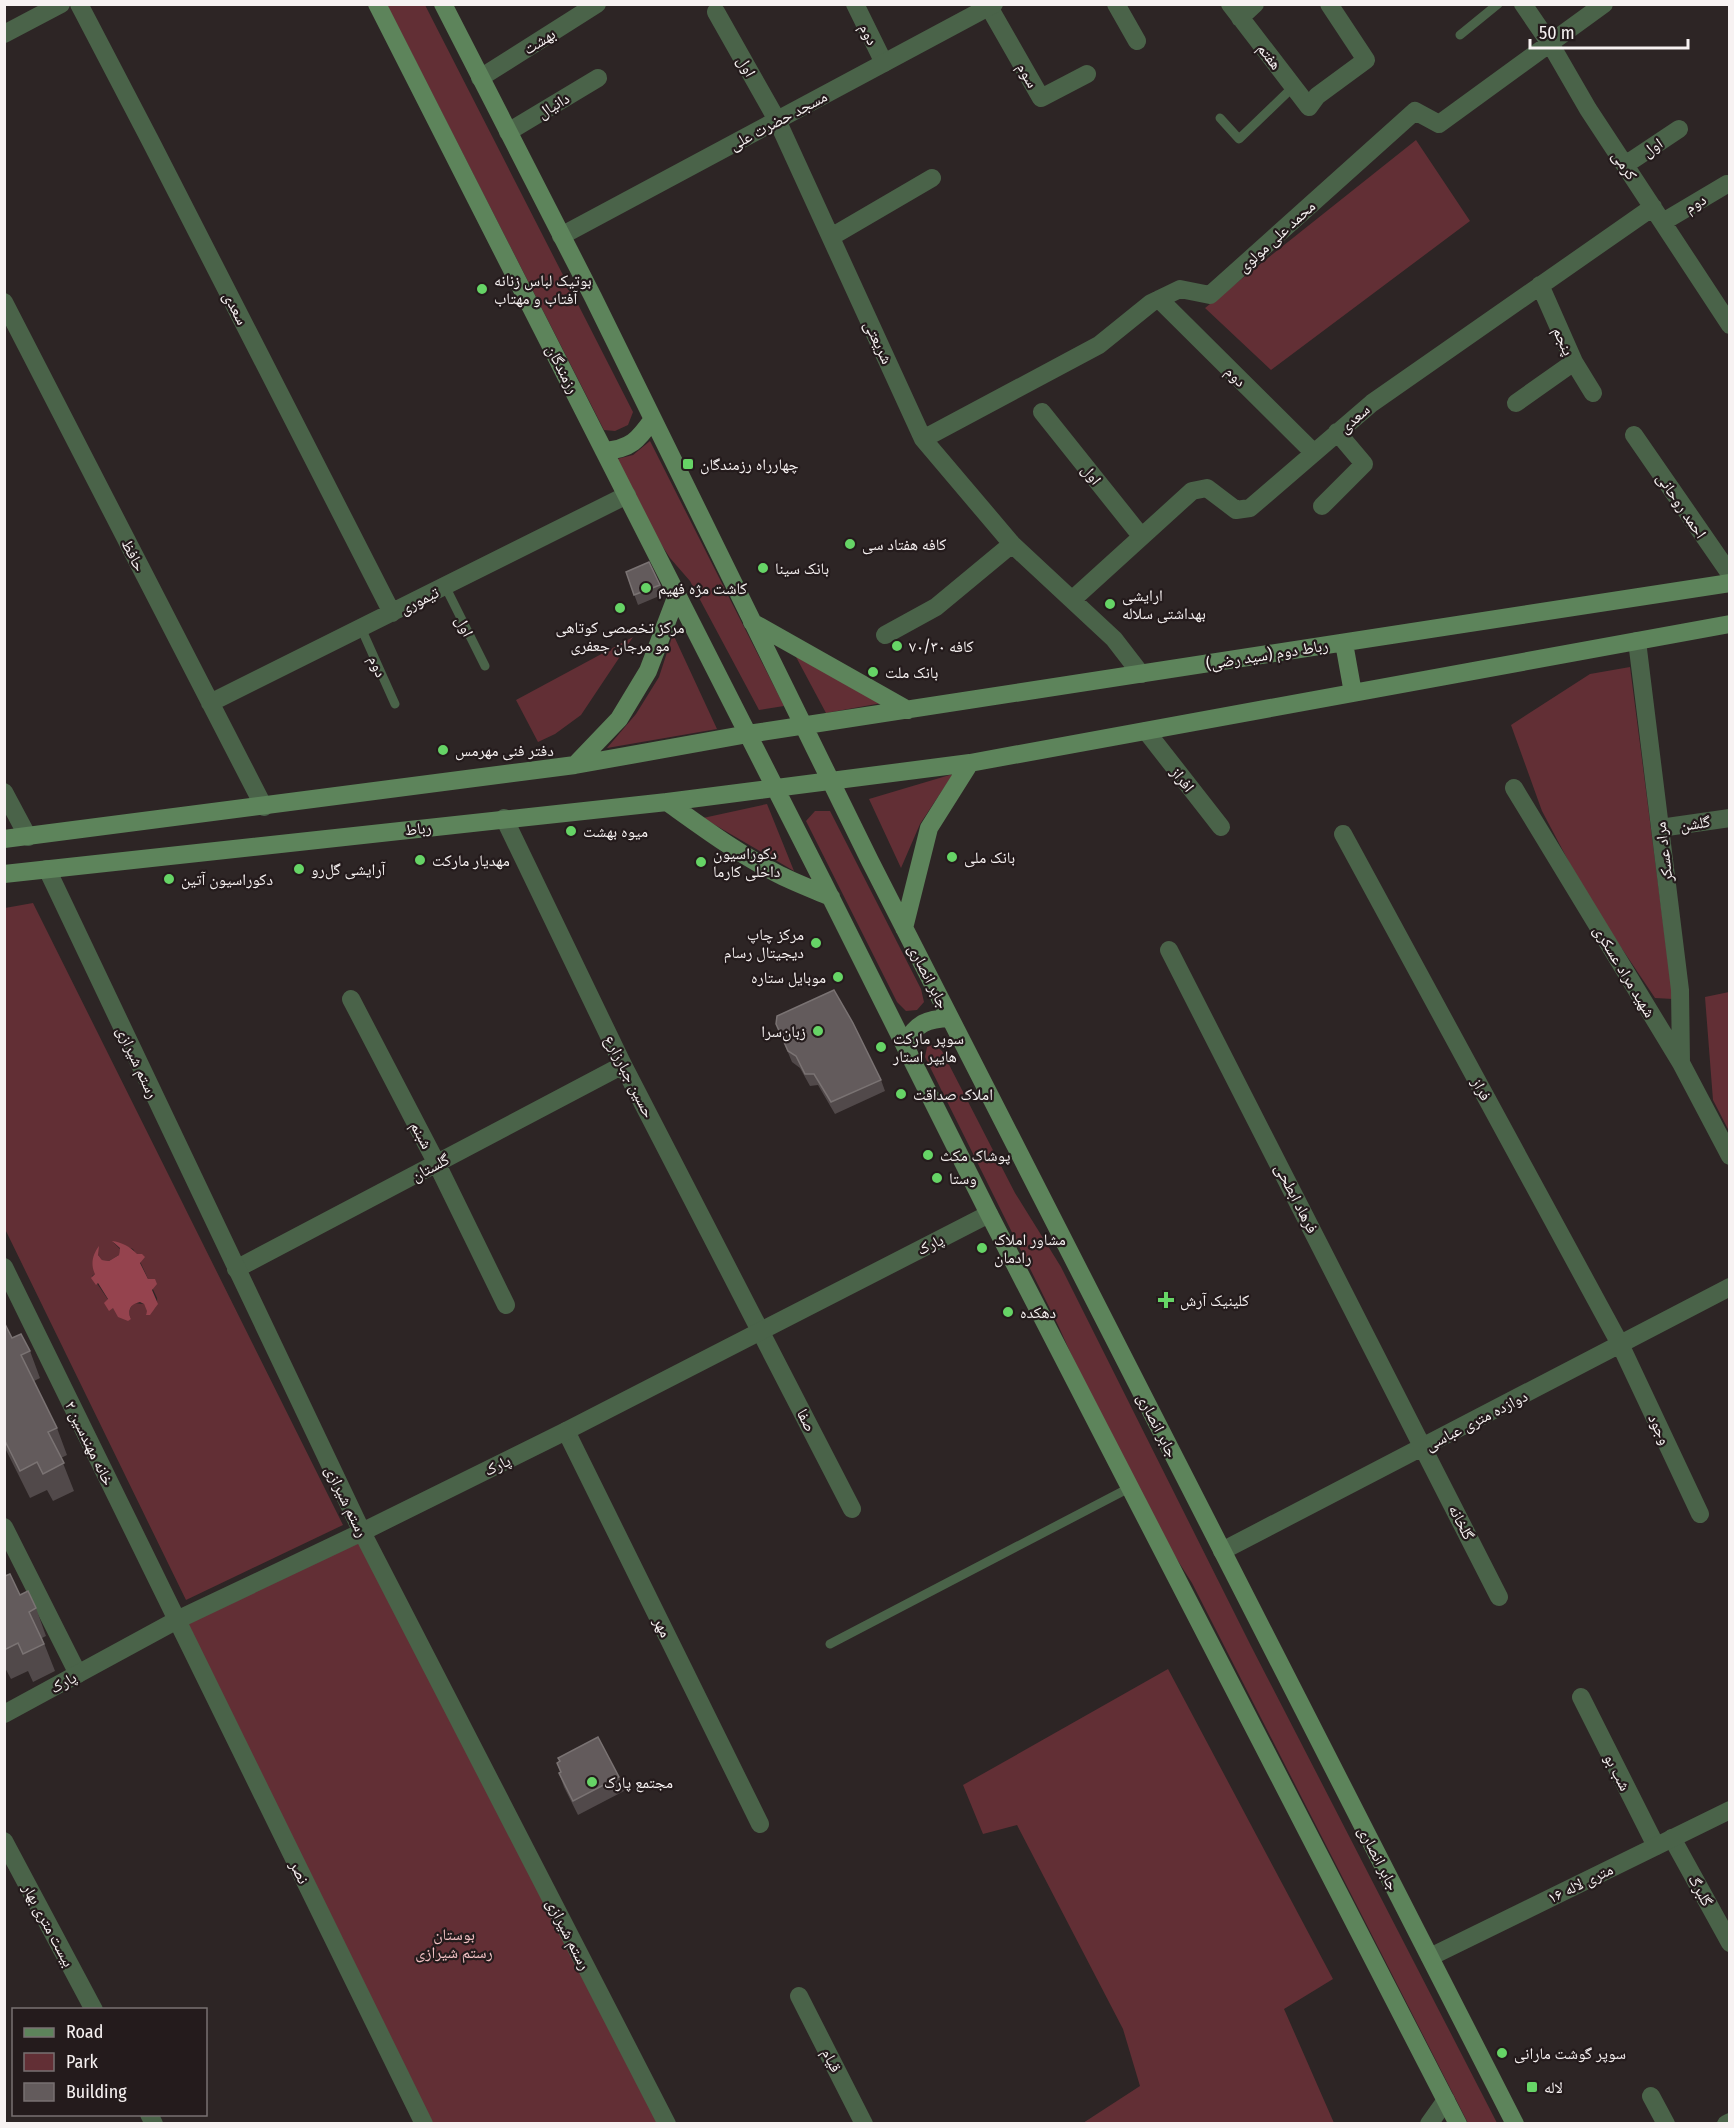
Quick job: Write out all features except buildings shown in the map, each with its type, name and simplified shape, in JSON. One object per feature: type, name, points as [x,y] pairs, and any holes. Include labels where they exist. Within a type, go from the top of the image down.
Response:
[{"type":"main road","name":"رزمندگان","points":[[377,4],[748,734]]},
{"type":"main road","points":[[4,840],[575,765],[804,726],[653,419],[442,4]]},
{"type":"main road","points":[[604,451],[622,449],[639,439],[653,419]]},
{"type":"main road","name":"رباط دوم (سید رضی)","points":[[804,726],[1730,583]]},
{"type":"main road","points":[[575,765],[619,719],[648,671],[677,595]]},
{"type":"main road","points":[[752,622],[908,710]]},
{"type":"main road","points":[[831,781],[970,763],[1730,624]]},
{"type":"main road","points":[[1344,643],[1353,693]]},
{"type":"main road","name":"جابر انصاری","points":[[804,726],[904,928],[1515,2124]]},
{"type":"main road","points":[[748,734],[989,1214],[1458,2124]]},
{"type":"main road","points":[[904,928],[929,828],[970,763]]},
{"type":"main road","name":"رباط","points":[[4,874],[667,802],[831,781]]},
{"type":"main road","points":[[667,802],[746,856],[776,873],[831,897]]},
{"type":"main road","points":[[905,1044],[912,1031],[921,1024],[936,1018],[951,1018]]},
{"type":"street","points":[[4,34],[61,4]]},
{"type":"street","name":"سعدی","points":[[79,4],[392,613]]},
{"type":"street","name":"بهشت","points":[[480,78],[597,4]]},
{"type":"street","name":"دوم","points":[[855,4],[884,63]]},
{"type":"street","points":[[1116,4],[1137,41]]},
{"type":"street","points":[[1235,11],[1255,4]]},
{"type":"street","name":"هفتم","points":[[1235,11],[1309,107],[1317,96],[1366,60],[1329,4]]},
{"type":"street","name":"کرمی","points":[[1523,4],[1551,45],[1588,109],[1730,324]]},
{"type":"street","name":"محمد علی مولوی","points":[[923,439],[1099,345],[1151,303],[1180,289],[1210,295],[1415,111],[1439,124],[1551,45],[1604,4]]},
{"type":"street","name":"مسجد حضرت علی","points":[[561,236],[991,6]]},
{"type":"street","name":"سوم","points":[[991,6],[1041,98],[1087,74]]},
{"type":"street","name":"اول","points":[[716,12],[777,120]]},
{"type":"street","name":"دانیال","points":[[508,132],[598,78]]},
{"type":"street","name":"شریعتی","points":[[777,120],[923,439],[1012,544],[1114,639],[1141,674]]},
{"type":"street","name":"اول","points":[[1625,165],[1679,129]]},
{"type":"street","points":[[831,237],[932,178]]},
{"type":"street","name":"دوم","points":[[1658,214],[1727,184]]},
{"type":"street","name":"سعدی","points":[[1072,600],[1192,491],[1207,488],[1236,510],[1250,508],[1372,403],[1540,285],[1658,214]]},
{"type":"street","name":"پنجم","points":[[1540,285],[1574,362],[1593,393]]},
{"type":"street","name":"دوم","points":[[1159,299],[1314,453]]},
{"type":"street","name":"حافظ","points":[[4,302],[264,807]]},
{"type":"street","points":[[1516,403],[1574,362]]},
{"type":"street","name":"اول","points":[[1042,412],[1141,536]]},
{"type":"street","points":[[1322,506],[1364,464],[1337,432]]},
{"type":"street","name":"احمد روحانی","points":[[1634,435],[1730,574]]},
{"type":"street","name":"تیموری","points":[[210,703],[627,495]]},
{"type":"street","points":[[885,635],[936,607],[1012,544]]},
{"type":"street","name":"مراد عسکر","points":[[1637,641],[1680,990],[1681,1063]]},
{"type":"street","name":"افراز","points":[[1146,731],[1221,827]]},
{"type":"street","name":"شهید مراد عسکری","points":[[1514,788],[1681,1063],[1730,1156]]},
{"type":"street","points":[[4,792],[28,837]]},
{"type":"street","name":"حسین جبارزارع","points":[[504,818],[623,1065],[762,1330]]},
{"type":"street","name":"گلشن","points":[[1660,828],[1730,818]]},
{"type":"street","name":"فراز","points":[[1343,834],[1620,1344]]},
{"type":"street","name":"رستم شیرازی","points":[[47,869],[362,1532],[667,2124]]},
{"type":"street","name":"فرهاد ابطحی","points":[[1169,950],[1424,1446]]},
{"type":"street","name":"شبنم","points":[[351,999],[437,1164],[506,1305]]},
{"type":"street","name":"گلستان","points":[[236,1269],[623,1065]]},
{"type":"street","name":"پارک","points":[[4,1714],[177,1620],[566,1431],[989,1214]]},
{"type":"street","name":"خانه مهندسین ۲","points":[[4,1267],[177,1620]]},
{"type":"street","name":"دوازده متری عباسی","points":[[1222,1551],[1730,1287]]},
{"type":"street","name":"صفا","points":[[762,1330],[852,1509]]},
{"type":"street","name":"وجود","points":[[1620,1344],[1700,1514]]},
{"type":"street","name":"مهر","points":[[566,1431],[760,1824]]},
{"type":"street","name":"گلخانه","points":[[1424,1446],[1500,1597]]},
{"type":"street","points":[[4,1527],[78,1674]]},
{"type":"street","name":"نصر","points":[[177,1620],[424,2124]]},
{"type":"street","name":"شب بو","points":[[1581,1697],[1656,1846]]},
{"type":"street","name":"۱۶ متری لاله","points":[[1430,1956],[1730,1810]]},
{"type":"street","name":"گلبرگ","points":[[1672,1838],[1730,1943]]},
{"type":"street","name":"بیست متری بهار","points":[[4,1841],[93,2008]]},
{"type":"street","name":"قیام","points":[[800,1996],[864,2124]]},
{"type":"street","points":[[1651,2096],[1666,2124]]},
{"type":"street","points":[[1429,2124],[1446,2100]]},
{"type":"lane","points":[[1460,35],[1498,4]]},
{"type":"lane","points":[[1220,118],[1239,139],[1294,86]]},
{"type":"lane","name":"اول","points":[[445,586],[485,666]]},
{"type":"lane","name":"دوم","points":[[361,628],[395,704]]},
{"type":"lane","points":[[830,1644],[1131,1487]]},
{"type":"green space","points":[[387,5],[425,5],[633,412],[628,425],[615,431],[604,430]]},
{"type":"green space","points":[[1416,140],[1470,221],[1271,370],[1205,308]]},
{"type":"green space","points":[[650,441],[784,706],[759,710],[690,581],[670,558],[654,533],[617,459],[633,455]]},
{"type":"green space","points":[[673,634],[717,729],[607,748],[636,714],[659,677]]},
{"type":"green space","points":[[633,637],[581,715],[555,734],[538,742],[516,700]]},
{"type":"green space","points":[[795,655],[882,703],[826,713]]},
{"type":"green space","points":[[1630,667],[1673,999],[1655,998],[1588,898],[1542,811],[1511,725],[1590,674]]},
{"type":"green space","points":[[953,774],[920,824],[901,868],[869,799]]},
{"type":"green space","points":[[767,804],[794,871],[703,818]]},
{"type":"green space","points":[[815,811],[830,811],[921,989],[924,1002],[917,1010],[906,1011],[897,1002],[806,821]]},
{"type":"green space","points":[[33,903],[343,1525],[186,1600],[5,1229],[5,908]],"holes":[[[113,1242],[133,1249],[157,1298],[157,1304],[146,1314],[148,1311],[144,1304],[134,1303],[130,1311],[131,1319],[113,1307],[92,1276],[95,1274],[99,1248],[98,1255],[102,1260],[109,1261],[119,1255],[120,1249]]]},
{"type":"green space","points":[[1730,992],[1729,1131],[1713,1100],[1705,997]]},
{"type":"green space","points":[[934,1044],[942,1051],[1015,1193],[1061,1267],[1251,1646],[1497,2123],[1468,2123],[1192,1583],[1131,1487],[1058,1325],[925,1057],[927,1047]]},
{"type":"green space","name":"بوستان رستم شیرازی","points":[[362,1532],[667,2123],[428,2123],[177,1620]]},
{"type":"green space","points":[[1168,1669],[1333,1979],[1284,2009],[1334,2123],[1083,2123],[1140,2086],[1123,2029],[1017,1825],[983,1834],[963,1785]]},
{"type":"shaded area","points":[[112,1241],[126,1245],[145,1257],[140,1263],[148,1279],[155,1279],[157,1284],[152,1290],[158,1304],[150,1315],[146,1315],[144,1304],[140,1302],[130,1308],[131,1319],[128,1321],[118,1317],[113,1308],[109,1311],[104,1303],[108,1299],[98,1283],[96,1285],[91,1278],[95,1274],[93,1259],[99,1246],[98,1255],[102,1260],[109,1261],[119,1255],[120,1248]]},
{"type":"place","name":"بوتیک لباس زنانه آفتاب و مهتاب","points":[[482,289]]},
{"type":"place","name":"چهارراه رزمندگان","points":[[688,464]]},
{"type":"place","name":"کافه هفتاد سی","points":[[850,544]]},
{"type":"place","name":"بانک سینا","points":[[763,568]]},
{"type":"place","name":"کاشت مژه فهیم","points":[[646,588]]},
{"type":"place","name":"ارایشی بهداشتی سلاله","points":[[1110,604]]},
{"type":"place","name":"مرکز تخصصی کوتاهی مو مرجان جعفری","points":[[620,608]]},
{"type":"place","name":"کافه ۷۰/۳۰","points":[[897,646]]},
{"type":"place","name":"بانک ملت","points":[[873,672]]},
{"type":"place","name":"دفتر فنی مهرمس","points":[[443,750]]},
{"type":"place","name":"میوه بهشت","points":[[571,831]]},
{"type":"place","name":"بانک ملی","points":[[952,857]]},
{"type":"place","name":"مهدیار مارکت","points":[[420,860]]},
{"type":"place","name":"دکوراسیون داخلی کارما","points":[[701,862]]},
{"type":"place","name":"آرایشی گل‌رو","points":[[299,869]]},
{"type":"place","name":"دکوراسیون آتین","points":[[169,879]]},
{"type":"place","name":"مرکز چاپ دیجیتال رسام","points":[[816,943]]},
{"type":"place","name":"موبایل ستاره","points":[[838,977]]},
{"type":"place","name":"زبان‌سرا","points":[[818,1031]]},
{"type":"place","name":"سوپر مارکت هایپر استار","points":[[881,1047]]},
{"type":"place","name":"املاک صداقت","points":[[901,1094]]},
{"type":"place","name":"پوشاک مکث","points":[[928,1155]]},
{"type":"place","name":"وستا","points":[[937,1178]]},
{"type":"place","name":"مشاور املاک رادمان","points":[[982,1248]]},
{"type":"place","name":"کلینیک آرش","points":[[1166,1300]]},
{"type":"place","name":"دهکده","points":[[1008,1312]]},
{"type":"place","name":"مجتمع پارک","points":[[592,1782]]},
{"type":"place","name":"سوپر گوشت مارانی","points":[[1502,2053]]},
{"type":"place","name":"لاله","points":[[1532,2087]]}]
